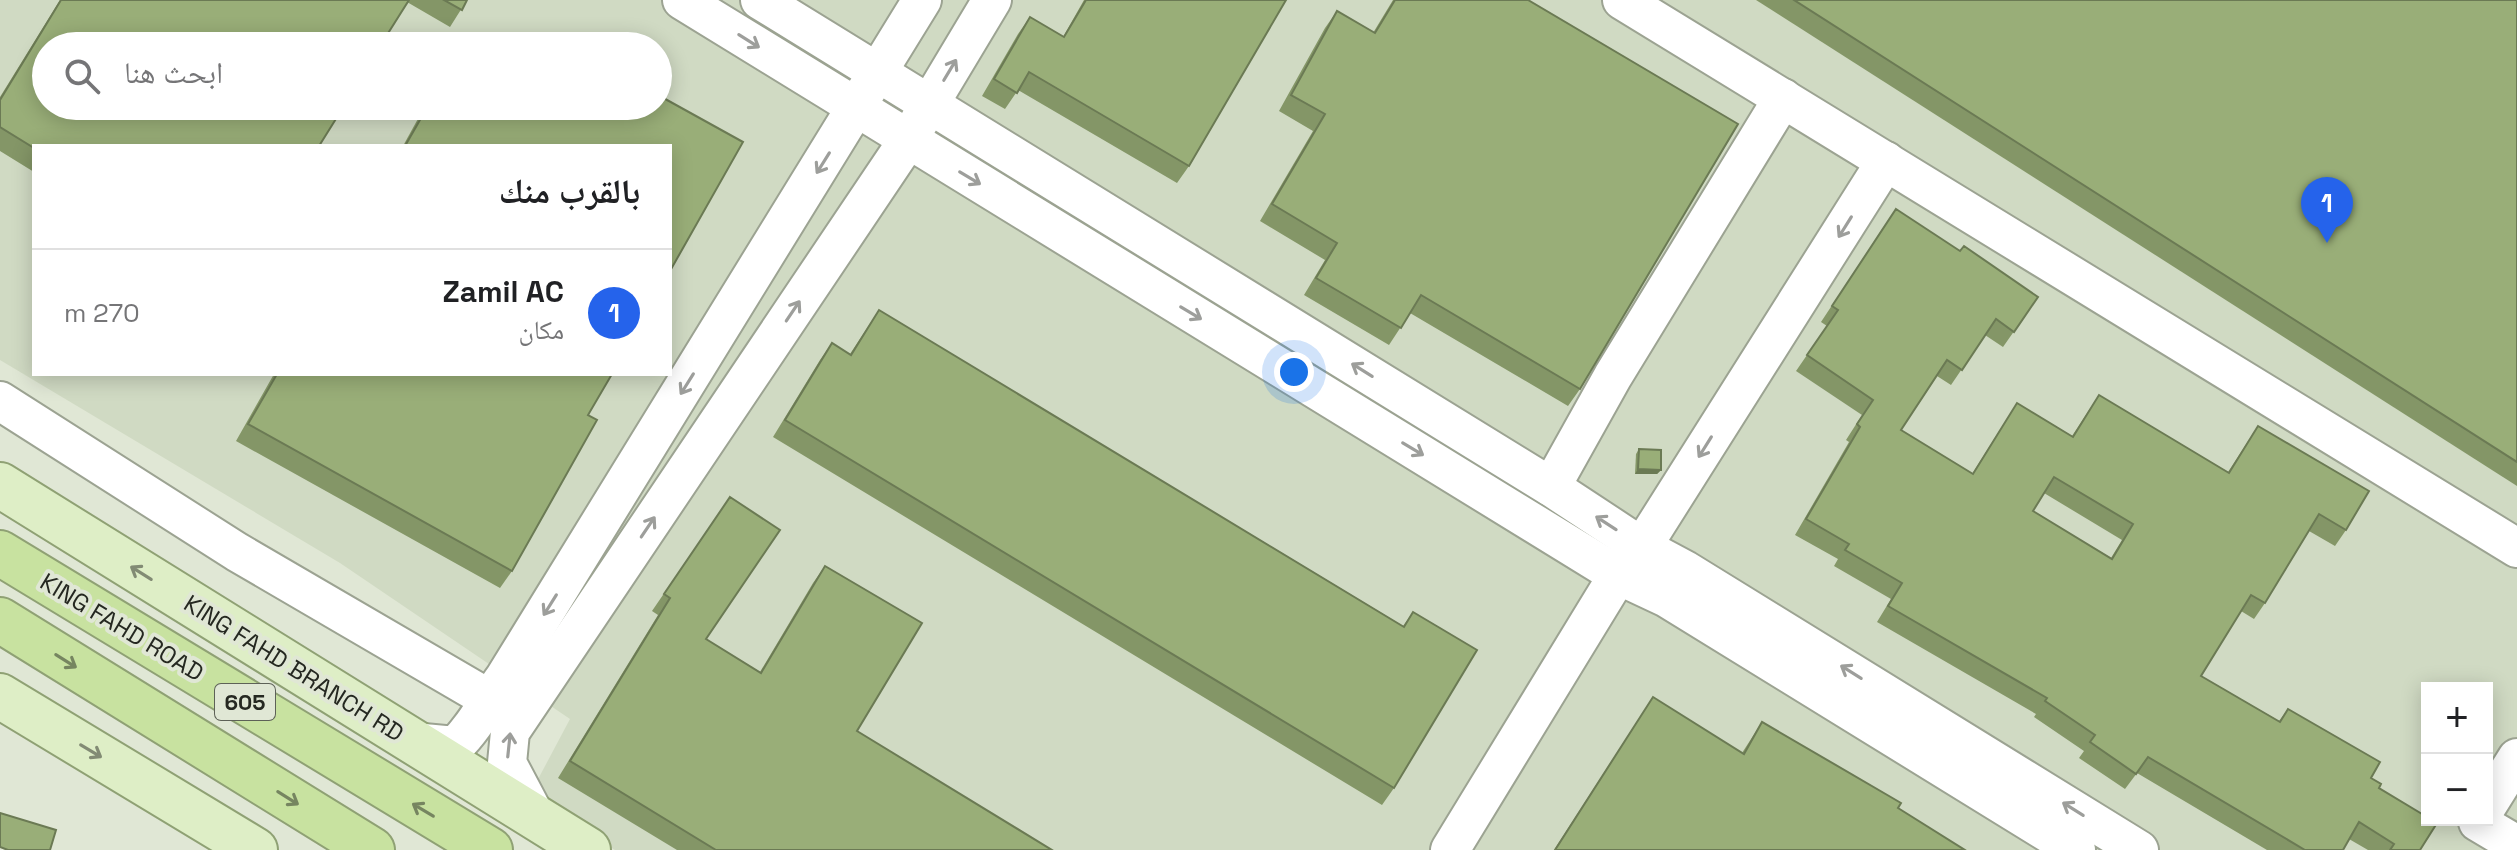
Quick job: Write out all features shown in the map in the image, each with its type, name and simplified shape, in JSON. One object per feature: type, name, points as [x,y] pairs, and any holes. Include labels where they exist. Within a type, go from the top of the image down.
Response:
[{"type":"highway","name":"KING FAHD ROAD","points":[[0,553],[490,850]]},
{"type":"highway","name":"605","points":[[0,620],[372,850]]},
{"type":"main road","name":"KING FAHD BRANCH RD","points":[[0,485],[588,850]]},
{"type":"main road","points":[[0,696],[255,850]]},
{"type":"street","points":[[682,0],[908,140],[1630,561],[1685,570],[2139,850]]},
{"type":"street","points":[[760,0],[1551,487],[1667,598],[2076,850]]},
{"type":"street","points":[[413,742],[455,746],[472,730],[922,0]]},
{"type":"street","points":[[535,816],[507,763],[510,732],[908,140],[992,0]]},
{"type":"street","points":[[1622,0],[2517,548]]},
{"type":"street","points":[[1551,487],[1613,376],[1783,98]]},
{"type":"street","points":[[1450,850],[1630,561],[1886,161]]},
{"type":"street","points":[[0,401],[237,552],[489,699]]},
{"type":"street","points":[[2493,797],[2517,758]]},
{"type":"street","points":[[2479,826],[2515,848]]},
{"type":"shaded area","points":[[0,0],[2517,0],[2517,850],[615,850],[561,817],[536,783],[570,719],[340,563],[0,360]]},
{"type":"building","points":[[61,0],[409,0],[389,32],[41,32]]},
{"type":"building","points":[[444,0],[467,0],[462,10]]},
{"type":"building","points":[[1086,0],[1286,0],[1189,166],[1029,72],[1017,93],[994,79],[1030,17],[1064,37]]},
{"type":"building","points":[[1395,0],[1528,0],[1738,124],[1580,389],[1421,295],[1401,328],[1316,278],[1337,243],[1272,204],[1325,114],[1291,95],[1337,11],[1375,33]]},
{"type":"building","points":[[1794,0],[2517,0],[2517,462]]},
{"type":"building","points":[[32,48],[32,120],[335,120],[320,144],[32,144],[32,147],[0,127],[0,100]]},
{"type":"building","points":[[672,103],[743,142],[672,267],[672,144],[406,144],[420,120],[672,120]]},
{"type":"building","points":[[1896,209],[1960,251],[1964,246],[2038,297],[2014,332],[1996,319],[1962,370],[1947,360],[1901,430],[1973,474],[2017,403],[2073,437],[2099,395],[2229,473],[2258,426],[2369,491],[2346,530],[2319,514],[2265,603],[2251,595],[2201,676],[2280,722],[2288,709],[2380,762],[2371,778],[2381,784],[2379,788],[2421,813],[2421,826],[2435,826],[2420,850],[2390,850],[2394,844],[2359,822],[2343,850],[2305,850],[2148,757],[2136,774],[2090,742],[2095,735],[2045,701],[2047,698],[1888,606],[1902,583],[1845,550],[1849,544],[1806,519],[1873,400],[1807,355],[1838,310],[1832,306]],"holes":[[[2054,477],[2133,524],[2112,559],[2033,511]]]},
{"type":"building","points":[[879,310],[1404,627],[1413,612],[1477,650],[1394,788],[785,420],[832,343],[851,355]]},
{"type":"building","points":[[276,376],[611,376],[588,415],[597,420],[512,571],[248,424]]},
{"type":"building","points":[[1639,449],[1661,450],[1661,470],[1638,469]]},
{"type":"building","points":[[730,497],[780,530],[706,639],[761,673],[825,566],[922,623],[857,731],[1052,850],[716,850],[570,761],[670,598],[664,594]]},
{"type":"building","points":[[1653,697],[1744,754],[1762,722],[1901,803],[1898,808],[1965,850],[1555,850]]},
{"type":"building","points":[[0,813],[56,830],[50,850],[8,850],[0,847]]},
{"type":"place","name":"Zamil AC","points":[[2327,243]]}]
